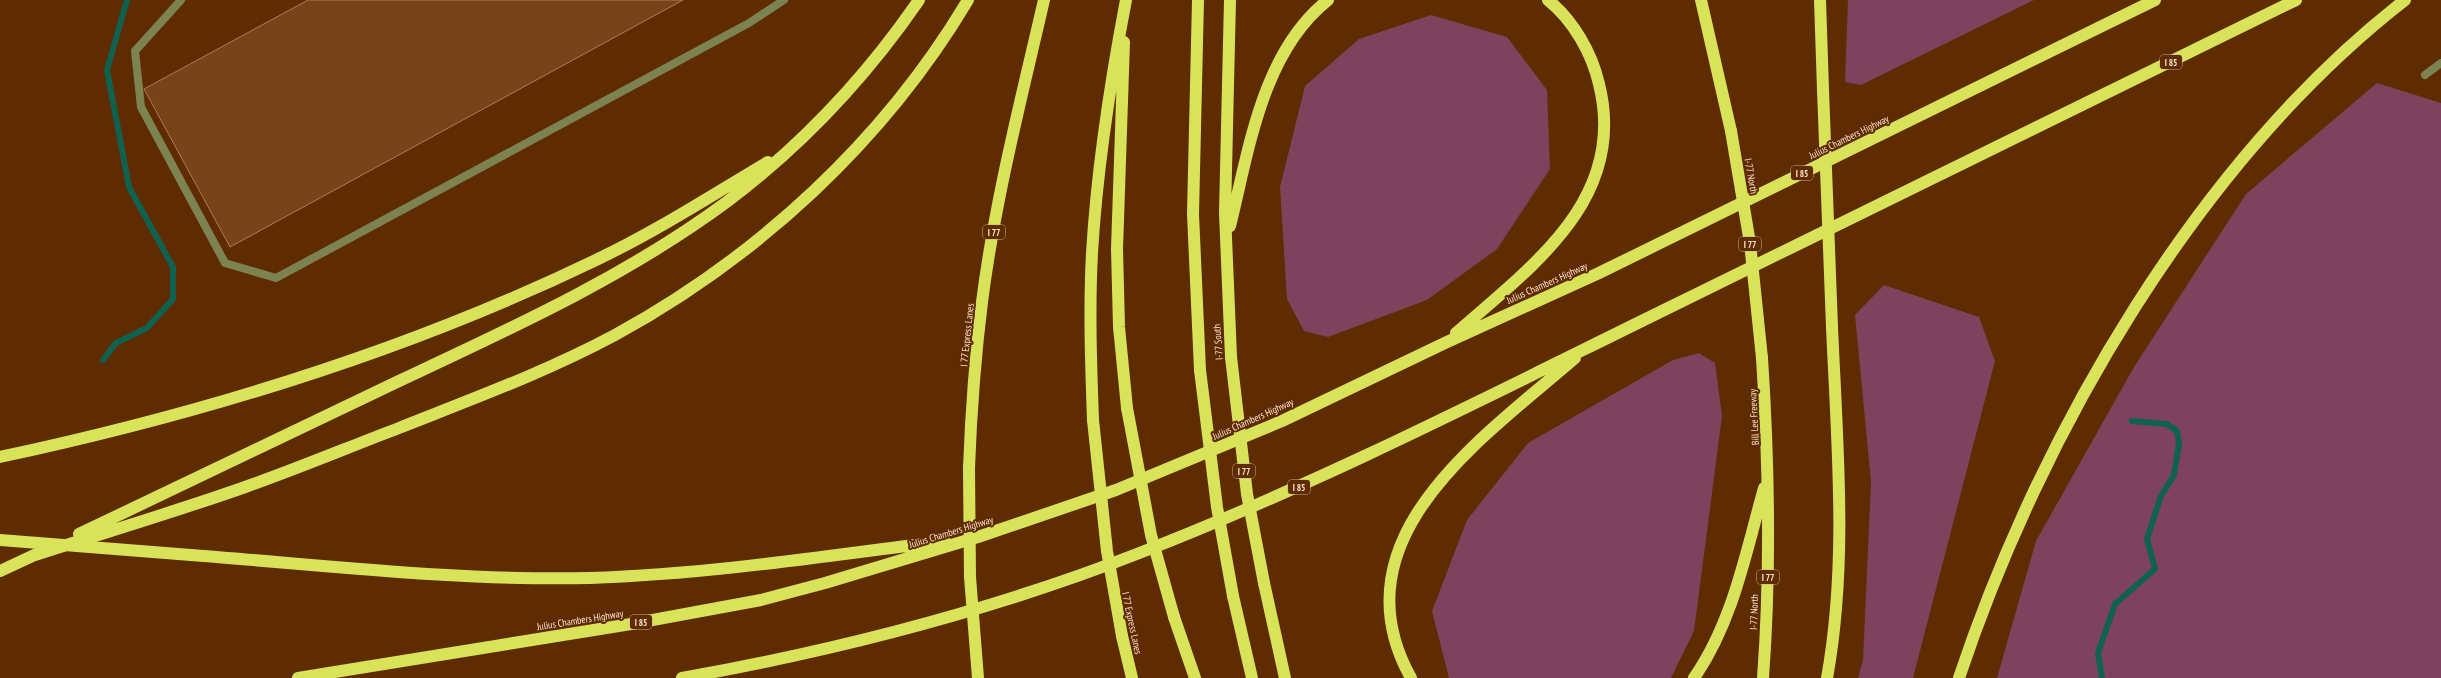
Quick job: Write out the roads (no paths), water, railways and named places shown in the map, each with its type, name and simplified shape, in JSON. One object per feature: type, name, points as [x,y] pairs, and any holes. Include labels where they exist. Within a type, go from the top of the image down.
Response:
[{"type":"highway","points":[[0,571],[568,299],[644,257],[691,227],[760,176],[793,147],[854,85],[881,52],[919,0]]},
{"type":"highway","points":[[35,555],[294,469],[504,387],[578,354],[651,315],[718,271],[748,248],[817,188],[876,125],[904,91],[934,51],[968,0]]},
{"type":"highway","name":"I 77 Express Lanes","points":[[978,678],[970,577],[969,468],[976,356],[988,263],[1011,141],[1044,0]]},
{"type":"highway","points":[[1126,0],[1117,249],[1119,327],[1127,408],[1151,535],[1174,617],[1195,678]]},
{"type":"highway","name":"I 77 Express Lanes","points":[[1126,0],[1108,104],[1096,203],[1090,296],[1093,420],[1107,551],[1122,636],[1132,678]]},
{"type":"highway","points":[[1198,0],[1193,214],[1200,370],[1217,507],[1233,596],[1252,678]]},
{"type":"highway","name":"I-77 South","points":[[1230,0],[1226,157],[1226,241],[1231,357],[1247,494],[1264,584],[1285,678]]},
{"type":"highway","points":[[1226,241],[1254,131],[1277,67],[1309,20],[1328,0]]},
{"type":"highway","points":[[1447,342],[1532,266],[1550,246],[1581,207],[1598,174],[1602,156],[1605,118],[1598,79],[1591,57],[1581,39],[1568,20],[1548,0]]},
{"type":"highway","name":"I-77 North","points":[[1701,0],[1731,131],[1750,243],[1762,358]]},
{"type":"highway","points":[[1820,0],[1839,548],[1836,607],[1826,678]]},
{"type":"highway","name":"Julius Chambers Highway","points":[[298,678],[631,624],[761,600],[825,583],[978,537],[1116,490],[1282,420],[1447,342],[1599,273],[2155,0]]},
{"type":"highway","name":"I 85","points":[[682,678],[841,645],[914,626],[1069,579],[1112,563],[1309,482],[1589,347],[2296,0]]},
{"type":"highway","points":[[1959,678],[1986,603],[2034,492],[2090,384],[2156,277],[2189,230],[2260,137],[2343,53],[2405,0]]},
{"type":"highway","points":[[0,457],[78,440],[231,400],[376,352],[460,320],[601,258],[793,147]]},
{"type":"highway","points":[[1411,678],[1398,651],[1390,610],[1393,568],[1407,528],[1431,491],[1468,450],[1589,347]]},
{"type":"highway","name":"Bill Lee Freeway","points":[[1762,358],[1768,475]]},
{"type":"highway","points":[[1694,678],[1713,647],[1735,594],[1768,475]]},
{"type":"highway","name":"I-77 North","points":[[1763,678],[1768,581],[1768,475]]},
{"type":"highway","points":[[0,540],[411,572],[587,578],[708,570],[978,537]]},
{"type":"street","points":[[181,0],[134,51],[141,107],[224,263],[276,278],[749,23],[784,0]]},
{"type":"street","points":[[2425,75],[2441,63]]},
{"type":"waterway","points":[[103,360],[116,343],[147,328],[173,299],[173,267],[129,187],[107,70],[127,0]]},
{"type":"waterway","points":[[2102,678],[2098,653],[2115,604],[2155,569],[2147,539],[2161,496],[2174,475],[2179,443],[2177,431],[2167,424],[2132,421]]}]
